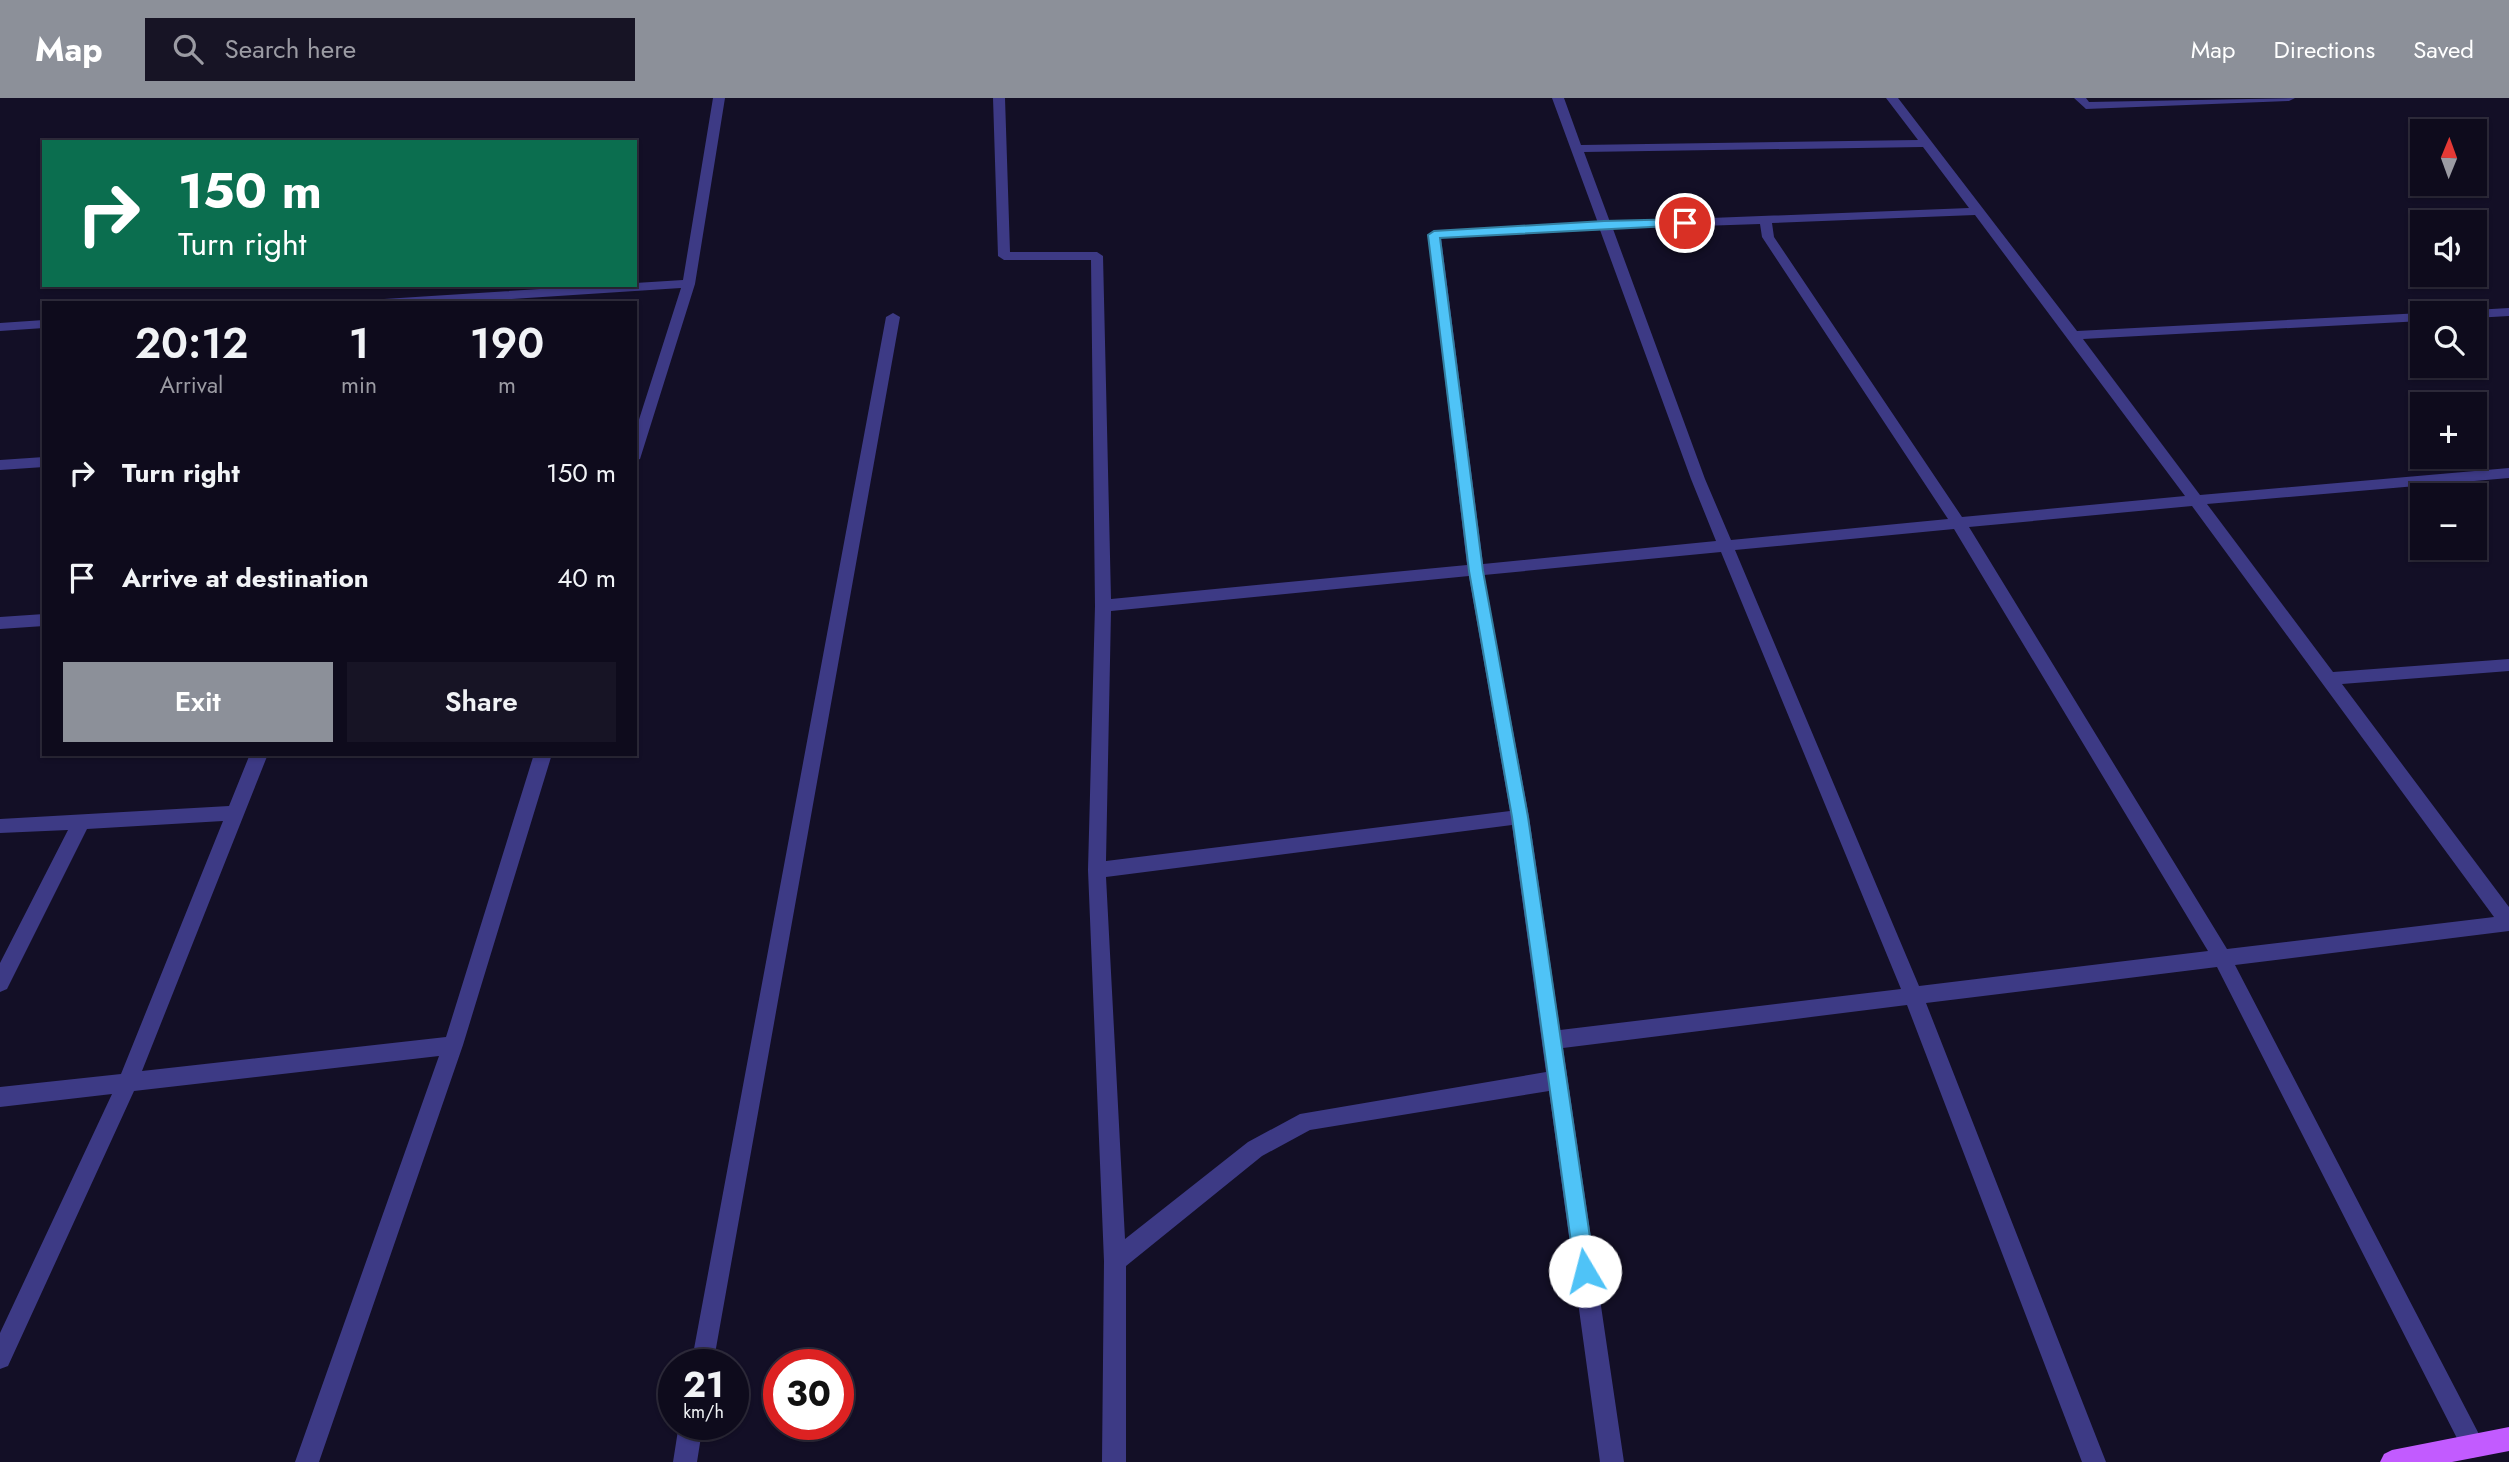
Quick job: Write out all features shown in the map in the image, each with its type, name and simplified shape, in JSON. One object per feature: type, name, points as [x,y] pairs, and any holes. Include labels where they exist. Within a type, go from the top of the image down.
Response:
[{"type":"main road","points":[[2392,1462],[2509,1439]]},
{"type":"street","points":[[637,450],[689,284],[719,98]]},
{"type":"street","points":[[999,98],[1004,256],[1097,256],[1102,606],[1097,870],[1115,1261],[1114,1462]]},
{"type":"street","points":[[1558,98],[1698,480],[1914,997],[2094,1462]]},
{"type":"street","points":[[1551,1040],[2509,923],[2073,335],[1892,98]]},
{"type":"street","points":[[2080,98],[2086,106],[2289,98]]},
{"type":"street","points":[[1577,149],[1924,143]]},
{"type":"street","points":[[1612,1462],[1520,817],[1476,571],[1434,235],[1604,224],[1766,221],[1979,211]]},
{"type":"street","points":[[1766,221],[1768,237],[1959,524],[2222,958],[2473,1446]]},
{"type":"street","points":[[416,301],[689,284]]},
{"type":"street","points":[[2487,313],[2509,312]]},
{"type":"street","points":[[705,1349],[893,317]]},
{"type":"street","points":[[2073,335],[2410,318]]},
{"type":"street","points":[[0,327],[42,324]]},
{"type":"street","points":[[0,465],[42,462]]},
{"type":"street","points":[[1102,606],[2196,500],[2509,473]]},
{"type":"street","points":[[0,623],[42,620]]},
{"type":"street","points":[[2329,679],[2509,665]]},
{"type":"street","points":[[0,1358],[128,1082],[258,756]]},
{"type":"street","points":[[307,1462],[453,1045],[542,756]]},
{"type":"street","points":[[0,826],[235,813]]},
{"type":"street","points":[[1097,870],[1520,817]]},
{"type":"street","points":[[0,983],[81,822]]},
{"type":"street","points":[[0,1097],[453,1045]]},
{"type":"street","points":[[1115,1261],[1255,1149],[1307,1121],[1557,1080]]},
{"type":"street","points":[[685,1462],[688,1440]]},
{"type":"route","points":[[1585,1271],[1520,817],[1476,571],[1434,235],[1604,224],[1685,223]]}]
